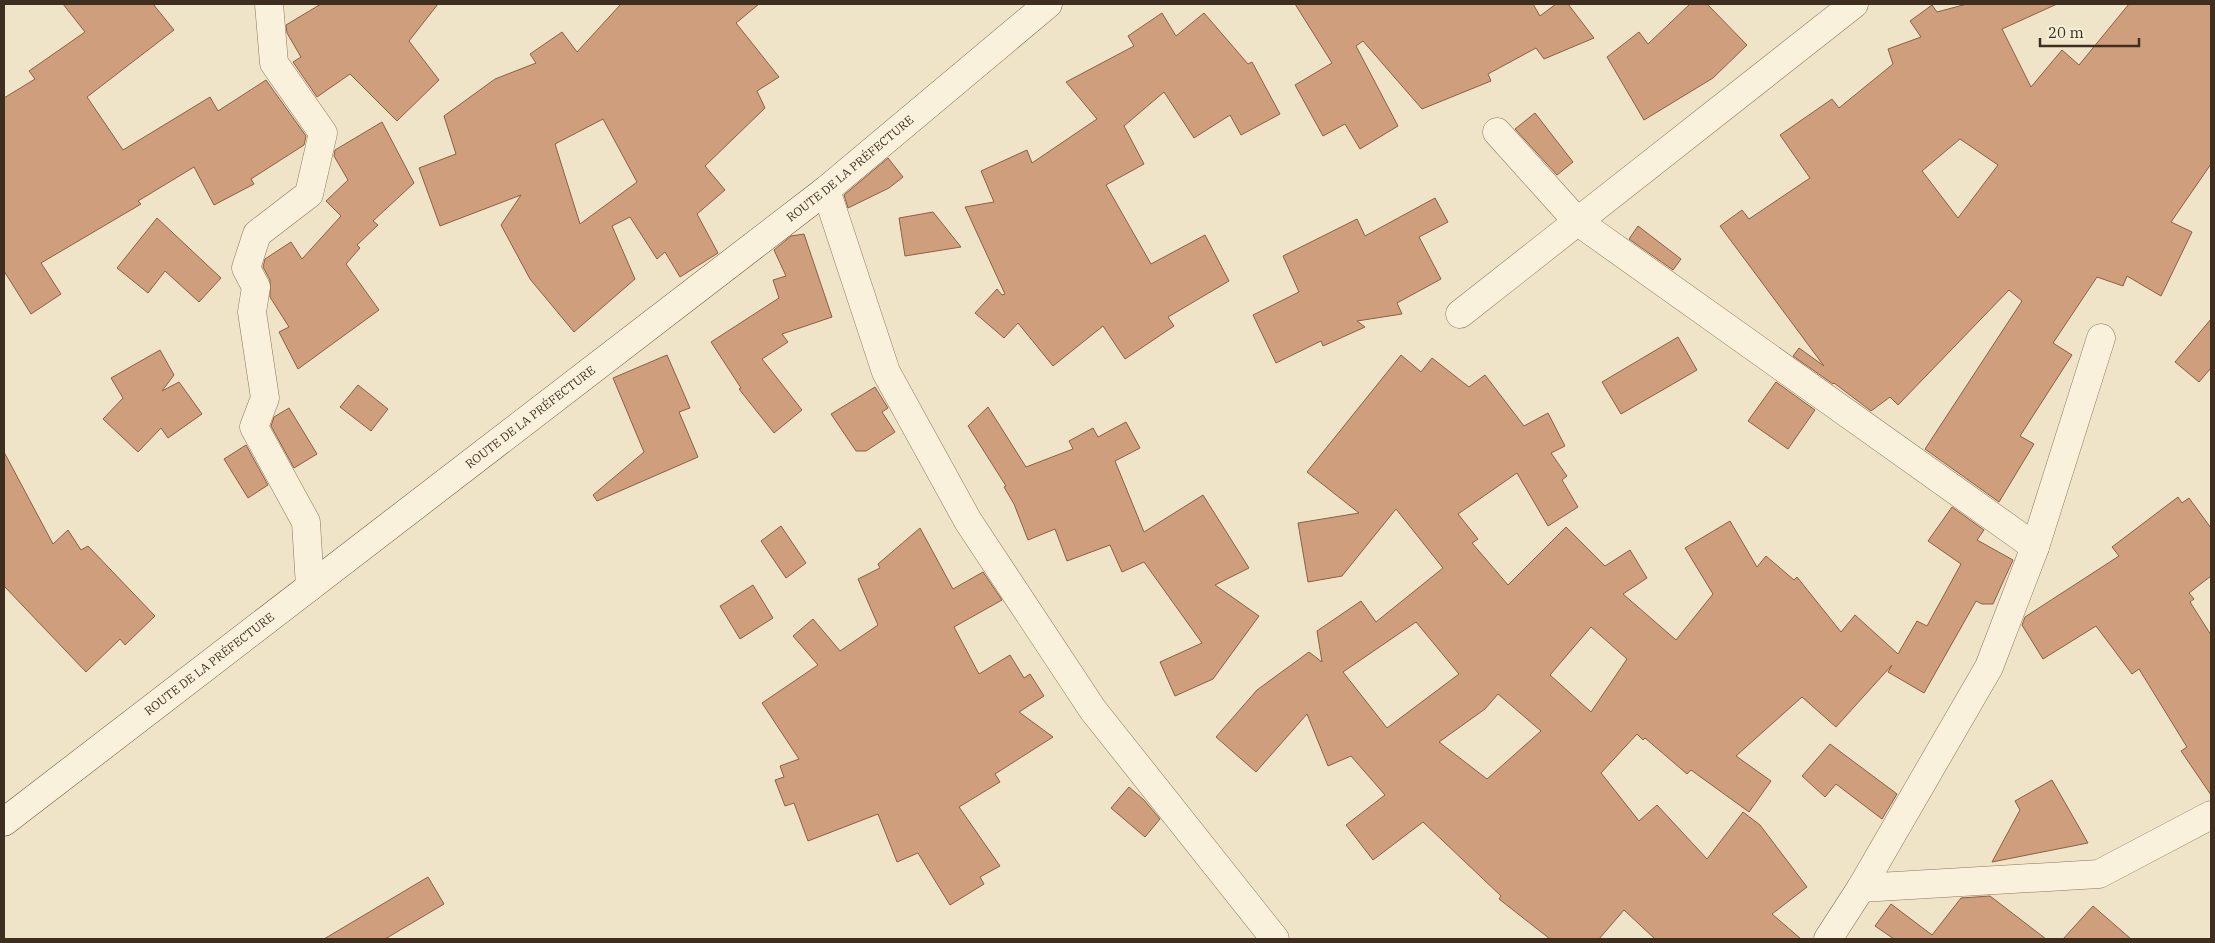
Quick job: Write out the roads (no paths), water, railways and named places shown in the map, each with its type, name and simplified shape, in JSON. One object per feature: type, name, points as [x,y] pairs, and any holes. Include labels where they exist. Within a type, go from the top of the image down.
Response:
[{"type":"street","points":[[269,4],[274,63],[323,133],[309,194],[257,234],[246,268],[256,287],[252,312],[265,398],[254,427],[306,522],[310,587]]},
{"type":"street","name":"ROUTE DE LA PRÉFECTURE","points":[[4,822],[826,190],[1048,4]]},
{"type":"street","points":[[1460,314],[1854,4]]},
{"type":"street","points":[[1497,132],[1577,221],[2035,547]]},
{"type":"street","points":[[826,190],[886,372],[968,521],[1093,710],[1274,939]]},
{"type":"street","points":[[1828,939],[1861,888],[1989,667],[2035,547],[2101,338]]},
{"type":"street","points":[[1861,888],[2099,874],[2211,815]]}]
